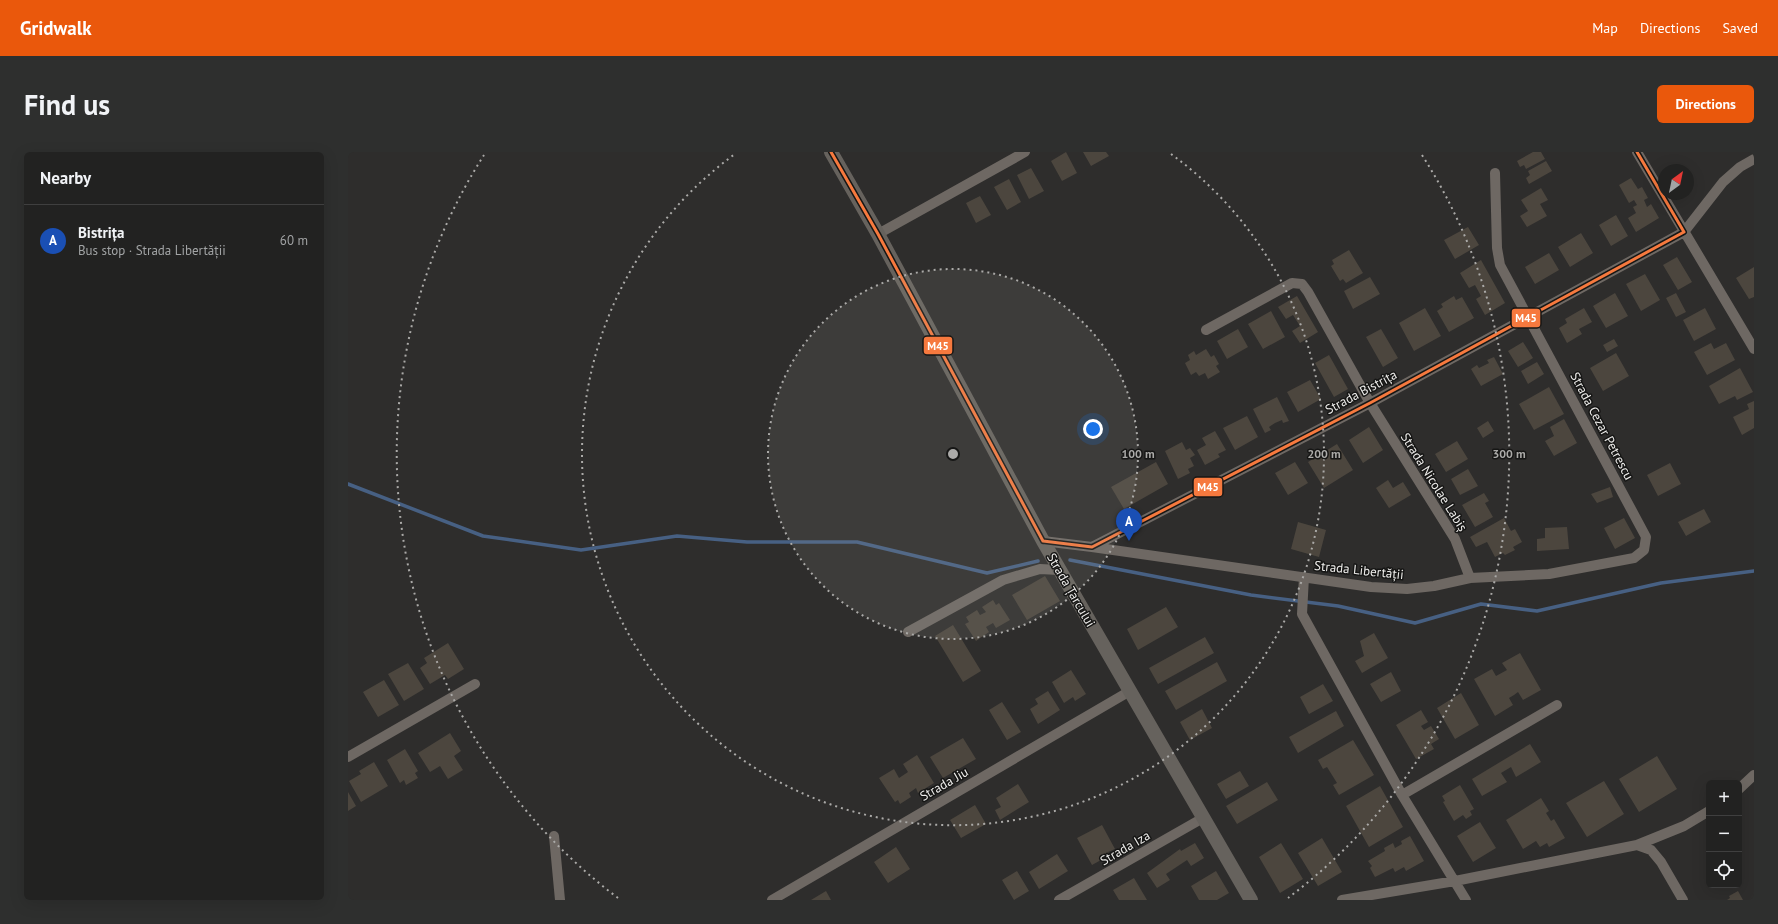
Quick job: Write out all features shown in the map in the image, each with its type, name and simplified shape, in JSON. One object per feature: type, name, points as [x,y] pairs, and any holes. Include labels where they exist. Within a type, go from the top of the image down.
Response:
[{"type":"street","name":"Strada Țarcului","points":[[831,152],[878,234],[1042,541],[1251,900]]},
{"type":"street","points":[[878,234],[1025,152]]},
{"type":"street","points":[[1637,152],[1684,232],[1750,332],[1754,349]]},
{"type":"street","points":[[1684,232],[1723,182],[1740,167],[1754,158]]},
{"type":"street","name":"Strada Cezar Petrescu","points":[[1495,173],[1497,248],[1500,265],[1646,537],[1644,550]]},
{"type":"street","name":"Strada Bistrița","points":[[1092,547],[1370,403],[1528,315],[1684,232]]},
{"type":"street","name":"Strada Nicolae Labiș","points":[[1206,330],[1292,283],[1302,284],[1308,292],[1370,403],[1455,539],[1470,578]]},
{"type":"street","points":[[1042,541],[1092,547]]},
{"type":"street","name":"Strada Libertății","points":[[1092,547],[1371,587],[1407,589],[1434,586],[1470,578],[1549,574],[1634,558],[1644,550]]},
{"type":"street","points":[[908,632],[1003,580],[1040,569],[1060,570]]},
{"type":"street","points":[[1304,577],[1302,614],[1402,795],[1466,900]]},
{"type":"street","points":[[348,757],[475,684]]},
{"type":"street","name":"Strada Jiu","points":[[772,900],[1130,691]]},
{"type":"street","points":[[1402,795],[1557,705]]},
{"type":"street","points":[[1742,786],[1754,775]]},
{"type":"street","points":[[1342,900],[1455,881],[1637,845],[1684,826],[1706,813]]},
{"type":"street","name":"Strada Iza","points":[[1059,900],[1203,818]]},
{"type":"street","points":[[554,836],[560,900]]},
{"type":"street","points":[[1637,845],[1651,850],[1661,862],[1683,900]]},
{"type":"building","points":[[1066,152],[1077,173],[1062,181],[1051,161]]},
{"type":"building","points":[[1083,152],[1106,152],[1109,156],[1091,166]]},
{"type":"building","points":[[1533,152],[1541,152],[1545,159],[1526,169],[1524,165],[1520,167],[1517,161]]},
{"type":"building","points":[[1546,161],[1552,171],[1529,184],[1526,178],[1530,175],[1528,171]]},
{"type":"building","points":[[1031,168],[1044,191],[1029,199],[1017,175]]},
{"type":"building","points":[[1631,178],[1638,189],[1642,187],[1648,198],[1644,200],[1647,207],[1651,204],[1659,218],[1636,232],[1628,218],[1636,213],[1633,207],[1637,205],[1634,200],[1629,203],[1619,185]]},
{"type":"building","points":[[1009,179],[1021,202],[1007,210],[994,187]]},
{"type":"building","points":[[1541,188],[1548,200],[1540,204],[1547,216],[1527,227],[1520,216],[1528,211],[1521,200]]},
{"type":"building","points":[[980,196],[991,215],[976,223],[966,203]]},
{"type":"building","points":[[1616,215],[1628,236],[1611,246],[1599,225]]},
{"type":"building","points":[[1468,227],[1479,245],[1455,259],[1444,240]]},
{"type":"building","points":[[1581,233],[1593,253],[1570,267],[1558,247]]},
{"type":"building","points":[[1349,250],[1363,273],[1346,283],[1343,279],[1340,281],[1331,266],[1334,264],[1332,260]]},
{"type":"building","points":[[1549,253],[1559,270],[1535,284],[1525,267]]},
{"type":"building","points":[[1677,257],[1692,282],[1678,290],[1663,265]]},
{"type":"building","points":[[1481,260],[1505,303],[1485,315],[1476,299],[1481,296],[1475,285],[1469,288],[1460,273]]},
{"type":"building","points":[[1754,267],[1754,297],[1749,299],[1736,278]]},
{"type":"building","points":[[1645,274],[1660,300],[1641,311],[1626,284]]},
{"type":"building","points":[[1370,277],[1380,294],[1353,309],[1344,291]]},
{"type":"building","points":[[1615,293],[1628,316],[1606,328],[1593,306]]},
{"type":"building","points":[[1676,293],[1686,312],[1676,317],[1666,298]]},
{"type":"building","points":[[1297,296],[1318,332],[1300,343],[1292,331],[1300,326],[1293,315],[1286,319],[1278,307]]},
{"type":"building","points":[[1454,296],[1456,300],[1462,297],[1474,318],[1449,332],[1437,311],[1443,307],[1441,304]]},
{"type":"building","points":[[1425,308],[1441,336],[1414,351],[1399,323]]},
{"type":"building","points":[[1584,308],[1592,322],[1579,329],[1582,334],[1567,343],[1559,328],[1567,323],[1565,319]]},
{"type":"building","points":[[1705,308],[1716,329],[1694,341],[1683,320]]},
{"type":"building","points":[[1271,311],[1285,337],[1263,349],[1248,324]]},
{"type":"building","points":[[1238,329],[1248,347],[1227,359],[1217,341]]},
{"type":"building","points":[[1381,329],[1398,358],[1383,367],[1366,337]]},
{"type":"building","points":[[1614,339],[1618,346],[1607,352],[1603,345]]},
{"type":"building","points":[[1523,342],[1533,358],[1518,367],[1508,351]]},
{"type":"building","points":[[1711,343],[1714,349],[1726,343],[1735,360],[1707,375],[1694,352]]},
{"type":"building","points":[[1206,349],[1211,357],[1214,355],[1219,364],[1216,366],[1220,372],[1208,379],[1205,373],[1199,376],[1196,372],[1191,375],[1185,363],[1190,360],[1188,355],[1194,351],[1196,355]]},
{"type":"building","points":[[1616,353],[1629,376],[1603,391],[1590,368]]},
{"type":"building","points":[[1329,355],[1348,389],[1334,397],[1315,363]]},
{"type":"building","points":[[1494,357],[1503,374],[1481,386],[1471,369],[1477,365],[1479,368],[1489,363],[1487,360]]},
{"type":"building","points":[[1537,362],[1544,374],[1528,384],[1521,371]]},
{"type":"building","points":[[1740,368],[1753,392],[1737,400],[1735,396],[1719,404],[1709,386]]},
{"type":"building","points":[[1310,380],[1321,399],[1298,412],[1287,392]]},
{"type":"building","points":[[1549,387],[1564,414],[1534,430],[1519,404]]},
{"type":"building","points":[[1277,397],[1289,421],[1283,423],[1282,420],[1275,423],[1269,427],[1271,430],[1265,433],[1253,409]]},
{"type":"building","points":[[1754,401],[1754,428],[1742,435],[1733,417],[1749,409],[1747,404]]},
{"type":"building","points":[[1247,416],[1258,437],[1235,450],[1223,428]]},
{"type":"building","points":[[1564,419],[1577,443],[1554,456],[1545,441],[1554,436],[1550,427]]},
{"type":"building","points":[[1488,421],[1494,431],[1483,438],[1477,428]]},
{"type":"building","points":[[1369,427],[1383,450],[1363,463],[1349,440]]},
{"type":"building","points":[[1215,431],[1226,450],[1218,454],[1220,457],[1205,465],[1197,450],[1206,445],[1202,438]]},
{"type":"building","points":[[1457,441],[1468,459],[1446,472],[1435,454]]},
{"type":"building","points":[[1182,442],[1186,450],[1190,448],[1195,455],[1190,458],[1194,466],[1188,469],[1190,473],[1178,479],[1165,451]]},
{"type":"building","points":[[1337,444],[1353,470],[1324,488],[1308,462]]},
{"type":"building","points":[[1156,462],[1168,484],[1124,509],[1111,487]]},
{"type":"building","points":[[1295,462],[1308,483],[1288,495],[1275,473]]},
{"type":"building","points":[[1670,463],[1681,484],[1658,496],[1647,475]]},
{"type":"building","points":[[1468,469],[1478,486],[1460,495],[1451,479]]},
{"type":"building","points":[[1388,480],[1393,488],[1403,482],[1411,495],[1389,508],[1376,488]]},
{"type":"building","points":[[1610,487],[1613,497],[1597,503],[1591,494]]},
{"type":"building","points":[[1484,493],[1489,501],[1485,503],[1493,517],[1475,527],[1462,505]]},
{"type":"building","points":[[1704,509],[1711,522],[1686,536],[1678,522]]},
{"type":"building","points":[[1504,518],[1511,531],[1515,529],[1522,542],[1513,547],[1515,550],[1505,555],[1503,553],[1495,557],[1487,542],[1476,547],[1470,537]]},
{"type":"building","points":[[1624,518],[1635,538],[1615,549],[1604,528]]},
{"type":"building","points":[[1298,522],[1326,530],[1319,557],[1291,549]]},
{"type":"building","points":[[1567,527],[1569,549],[1537,551],[1537,539],[1545,538],[1545,528]]},
{"type":"building","points":[[1045,576],[1060,601],[1027,620],[1012,595]]},
{"type":"building","points":[[993,600],[996,605],[999,603],[1010,620],[996,628],[993,623],[986,627],[989,632],[976,641],[965,624],[969,622],[966,617],[977,610],[980,615],[986,612],[982,607]]},
{"type":"building","points":[[1166,607],[1178,627],[1138,650],[1127,629]]},
{"type":"building","points":[[953,625],[981,671],[963,682],[935,636]]},
{"type":"building","points":[[1374,633],[1388,658],[1362,673],[1355,661],[1364,656],[1360,641]]},
{"type":"building","points":[[1205,637],[1214,653],[1158,684],[1149,668]]},
{"type":"building","points":[[448,643],[464,669],[448,679],[445,675],[430,684],[420,668],[427,663],[424,658]]},
{"type":"building","points":[[1520,653],[1541,690],[1523,700],[1518,692],[1509,698],[1513,705],[1495,716],[1474,679],[1492,669],[1496,676],[1507,670],[1502,663]]},
{"type":"building","points":[[1217,662],[1227,681],[1176,710],[1165,691]]},
{"type":"building","points":[[408,663],[424,689],[404,701],[388,674]]},
{"type":"building","points":[[1071,670],[1086,694],[1075,701],[1073,697],[1064,703],[1052,682]]},
{"type":"building","points":[[1391,672],[1401,691],[1381,702],[1370,684]]},
{"type":"building","points":[[384,680],[399,705],[378,717],[363,692]]},
{"type":"building","points":[[1323,684],[1333,701],[1309,714],[1300,697]]},
{"type":"building","points":[[1048,691],[1060,710],[1038,724],[1030,709],[1038,704],[1035,699]]},
{"type":"building","points":[[1461,693],[1479,725],[1455,739],[1437,708]]},
{"type":"building","points":[[1002,702],[1021,732],[1007,740],[989,710]]},
{"type":"building","points":[[1202,709],[1212,728],[1190,740],[1180,722]]},
{"type":"building","points":[[1421,710],[1428,722],[1421,726],[1424,730],[1431,726],[1439,739],[1431,744],[1434,749],[1416,759],[1396,725]]},
{"type":"building","points":[[1336,711],[1344,726],[1298,753],[1289,737]]},
{"type":"building","points":[[450,733],[461,751],[454,756],[463,770],[448,779],[440,766],[430,772],[418,753]]},
{"type":"building","points":[[963,738],[976,759],[943,778],[930,757]]},
{"type":"building","points":[[1353,740],[1374,775],[1339,795],[1333,785],[1337,783],[1327,767],[1323,769],[1318,760]]},
{"type":"building","points":[[1530,744],[1541,762],[1516,777],[1511,767],[1501,773],[1507,782],[1482,796],[1472,779]]},
{"type":"building","points":[[405,749],[418,771],[415,773],[418,778],[406,785],[404,780],[400,783],[387,760]]},
{"type":"building","points":[[917,755],[934,783],[918,793],[916,788],[909,793],[911,797],[900,804],[898,800],[895,802],[879,778],[894,769],[899,778],[908,772],[903,764]]},
{"type":"building","points":[[1657,756],[1677,789],[1639,812],[1619,779]]},
{"type":"building","points":[[374,762],[388,786],[361,802],[349,781],[361,774],[359,771]]},
{"type":"building","points":[[1240,771],[1249,786],[1226,799],[1217,784]]},
{"type":"building","points":[[1604,781],[1624,814],[1587,837],[1566,803]]},
{"type":"building","points":[[1267,782],[1278,800],[1237,824],[1226,806]]},
{"type":"building","points":[[1018,784],[1029,802],[1000,820],[995,810],[1001,807],[996,798]]},
{"type":"building","points":[[1460,785],[1474,809],[1470,811],[1472,815],[1466,819],[1463,815],[1454,821],[1443,802],[1445,801],[1442,796]]},
{"type":"building","points":[[1380,786],[1403,827],[1369,847],[1346,806]]},
{"type":"building","points":[[348,792],[356,806],[348,811]]},
{"type":"building","points":[[1541,798],[1549,811],[1546,813],[1551,821],[1554,819],[1565,838],[1549,847],[1547,843],[1540,847],[1536,841],[1523,849],[1506,820]]},
{"type":"building","points":[[975,805],[986,824],[961,838],[950,820]]},
{"type":"building","points":[[1480,822],[1496,848],[1473,862],[1457,836]]},
{"type":"building","points":[[1102,825],[1115,849],[1108,852],[1110,855],[1092,865],[1077,838]]},
{"type":"building","points":[[1410,836],[1424,861],[1406,871],[1404,867],[1395,872],[1393,868],[1375,877],[1370,868],[1372,866],[1368,861],[1385,851],[1384,848],[1393,843],[1395,848],[1402,844],[1401,841]]},
{"type":"building","points":[[1322,838],[1342,872],[1318,886],[1298,853]]},
{"type":"building","points":[[1195,843],[1204,858],[1191,866],[1187,860],[1166,874],[1170,880],[1157,888],[1147,873],[1180,849],[1181,851]]},
{"type":"building","points":[[1281,843],[1303,879],[1280,893],[1259,857]]},
{"type":"building","points":[[896,847],[910,869],[888,883],[874,862]]},
{"type":"building","points":[[1057,854],[1068,871],[1039,889],[1029,872]]},
{"type":"building","points":[[1017,871],[1029,891],[1014,900],[1002,880]]},
{"type":"building","points":[[1216,871],[1229,893],[1217,900],[1199,900],[1191,886]]},
{"type":"building","points":[[1134,878],[1147,900],[1119,900],[1113,890]]},
{"type":"building","points":[[826,891],[831,900],[811,900]]},
{"type":"building","points":[[1738,891],[1743,900],[1727,900],[1730,898],[1729,896]]},
{"type":"waterway","points":[[348,484],[483,536],[581,550],[677,536],[747,542],[857,542],[987,573],[1038,561]]},
{"type":"waterway","points":[[1070,560],[1251,595],[1338,606],[1415,623],[1481,604],[1537,611],[1661,583],[1754,571]]},
{"type":"transit line","name":"M45","points":[[831,152],[878,234],[1043,541]]},
{"type":"transit line","name":"M45","points":[[1637,152],[1684,232]]},
{"type":"transit line","name":"M45","points":[[1043,541],[1092,547],[1370,403],[1684,232]]},
{"type":"place","name":"Bistrița","points":[[1129,541]]}]
